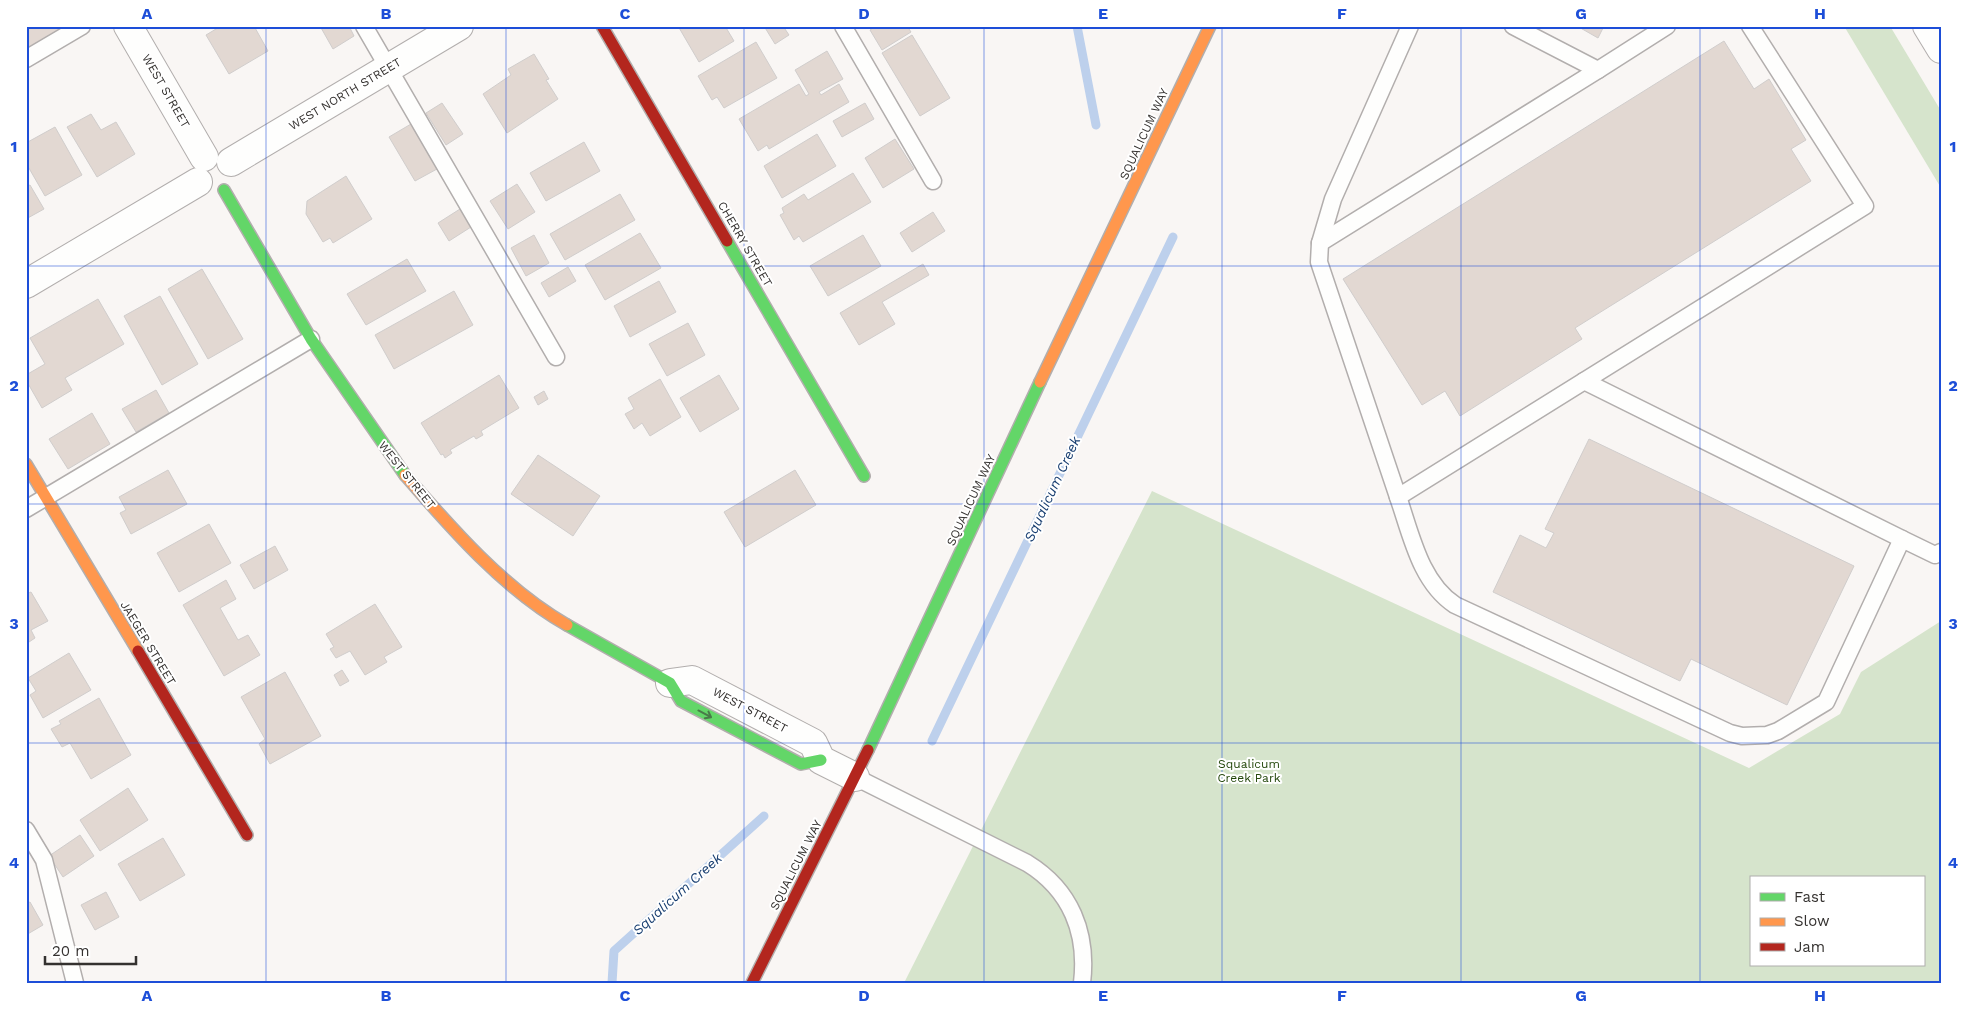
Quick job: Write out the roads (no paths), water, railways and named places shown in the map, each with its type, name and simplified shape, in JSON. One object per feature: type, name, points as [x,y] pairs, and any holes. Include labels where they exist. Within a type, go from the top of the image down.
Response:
[{"type":"street","name":"WEST STREET","points":[[128,26],[201,169]]},
{"type":"street","name":"WEST NORTH STREET","points":[[231,162],[459,26]]},
{"type":"street","name":"CHERRY STREET","points":[[602,26],[864,476]]},
{"type":"street","name":"SQUALICUM WAY","points":[[752,983],[855,777],[1210,26]]},
{"type":"street","points":[[1927,26],[1941,49]]},
{"type":"street","points":[[26,284],[201,169],[216,153],[222,154],[231,162],[234,176],[229,187],[212,192],[206,190],[201,169]]},
{"type":"street","name":"WEST STREET","points":[[224,190],[311,339],[395,464],[458,536],[542,611],[670,683],[692,680],[813,743],[821,760],[855,777]]},
{"type":"street","name":"JAEGER STREET","points":[[26,464],[247,835]]},
{"type":"lane","points":[[26,60],[82,26]]},
{"type":"lane","points":[[364,26],[556,357]]},
{"type":"lane","points":[[843,26],[933,181]]},
{"type":"lane","points":[[1410,26],[1333,199],[1320,244],[1319,262],[1421,562],[1440,595],[1455,604],[1730,733],[1742,736],[1767,735],[1778,731],[1826,702],[1902,539]]},
{"type":"lane","points":[[1513,26],[1598,70]]},
{"type":"lane","points":[[1320,244],[1667,26]]},
{"type":"lane","points":[[1398,497],[1865,206],[1750,26]]},
{"type":"lane","points":[[26,509],[311,339]]},
{"type":"lane","points":[[1584,381],[1935,555],[1941,552]]},
{"type":"lane","points":[[855,777],[1027,863],[1045,877],[1062,895],[1073,913],[1082,935],[1085,964],[1082,983]]},
{"type":"lane","points":[[26,830],[44,860],[75,983]]},
{"type":"waterway","name":"Squalicum Creek","points":[[1077,26],[1096,125]]},
{"type":"waterway","name":"Squalicum Creek","points":[[932,741],[1173,237]]},
{"type":"waterway","name":"Squalicum Creek","points":[[612,983],[614,951],[764,816]]},
{"type":"park label","name":"Squalicum Creek Park","points":[[1249,771]]}]
